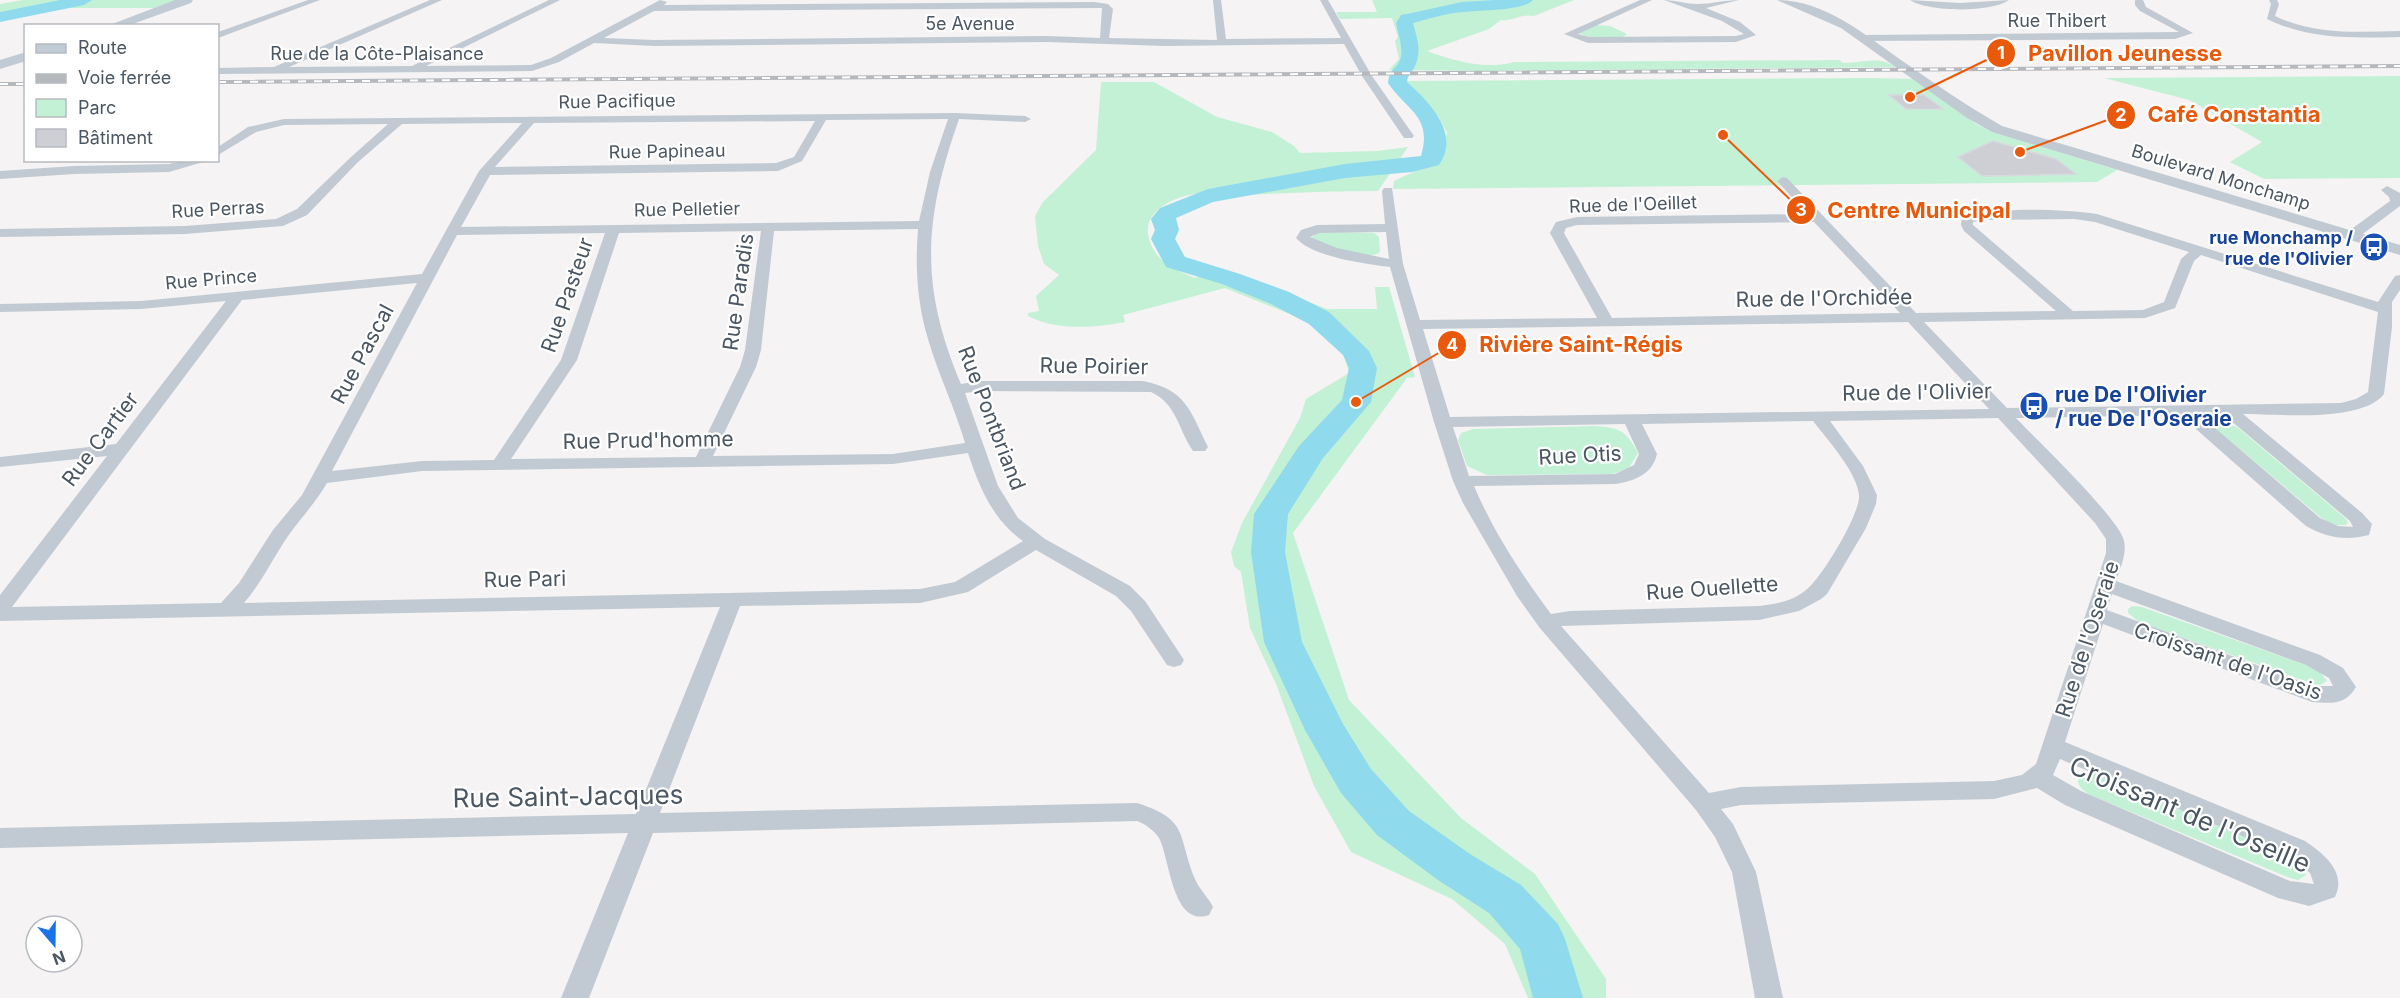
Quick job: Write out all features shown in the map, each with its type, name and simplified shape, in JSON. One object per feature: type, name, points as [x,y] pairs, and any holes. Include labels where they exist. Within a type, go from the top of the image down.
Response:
[{"type":"main road","points":[[119,24],[187,0]]},
{"type":"main road","points":[[0,65],[24,57]]},
{"type":"street","points":[[219,35],[273,13],[295,9],[316,0]]},
{"type":"street","points":[[274,70],[438,0]]},
{"type":"street","points":[[412,69],[556,0]]},
{"type":"street","points":[[593,40],[667,0]]},
{"type":"street","points":[[1217,0],[1222,42]]},
{"type":"street","points":[[1324,0],[1367,76],[1408,136]]},
{"type":"street","points":[[1648,0],[1569,34],[1588,40],[1736,39],[1751,35],[1738,25],[1668,0]]},
{"type":"street","points":[[1694,8],[1735,0]]},
{"type":"street","name":"Boulevard Monchamp","points":[[1783,0],[1835,20],[1972,115],[2004,132],[2353,234],[2400,245]]},
{"type":"street","name":"Boulevard Monchamp","points":[[1798,0],[1844,18],[1878,38],[1990,120],[2009,129],[2400,250]]},
{"type":"street","points":[[1914,0],[1940,5],[1992,4],[2005,0]]},
{"type":"street","name":"Rue Thibert","points":[[1863,38],[2175,36],[2188,33],[2141,7],[2139,0]]},
{"type":"street","points":[[2273,0],[2275,2],[2270,17],[2302,31],[2326,35],[2400,34]]},
{"type":"street","points":[[653,8],[1104,6],[1108,11],[1104,41]]},
{"type":"street","points":[[219,42],[288,15],[295,9]]},
{"type":"street","points":[[1598,20],[1617,25]]},
{"type":"street","points":[[1627,29],[1639,40]]},
{"type":"street","name":"Rue de la Côte-Plaisance","points":[[219,71],[537,67],[593,40]]},
{"type":"street","name":"5e Avenue","points":[[593,40],[654,43],[1347,41]]},
{"type":"street","name":"Rue Pacifique","points":[[219,151],[252,129],[272,123],[955,116],[1025,119]]},
{"type":"street","name":"Rue Pontbriand","points":[[955,116],[931,182],[924,225],[924,277],[935,336],[975,447],[999,506],[1019,530],[1124,592],[1138,606],[1157,642],[1174,660]]},
{"type":"street","name":"Rue Papineau","points":[[485,171],[778,167],[798,159],[823,117]]},
{"type":"street","name":"Rue Pascal","points":[[228,608],[246,588],[280,534],[310,497],[485,171],[531,120]]},
{"type":"street","name":"Rue Perras","points":[[0,233],[185,230],[278,223],[302,212],[343,170],[399,121]]},
{"type":"street","points":[[0,175],[74,170],[169,168],[195,162]]},
{"type":"street","name":"Rue de l'Oseraie","points":[[1783,181],[2110,529],[2116,546],[2106,585],[2046,768],[2037,777]]},
{"type":"street","points":[[2353,234],[2397,202],[2395,195],[2387,190]]},
{"type":"street","points":[[1388,191],[1396,264],[1462,482],[1496,543],[1546,622],[1704,803],[1724,831],[1744,872],[1769,998]]},
{"type":"street","points":[[2070,316],[1969,228],[1966,225],[1967,220],[1980,216],[2089,216],[2384,309]]},
{"type":"street","name":"Rue de l'Oeillet","points":[[1607,322],[1557,233],[1561,225],[1577,221],[1818,218]]},
{"type":"street","name":"Rue Pelletier","points":[[451,231],[924,225]]},
{"type":"street","name":"Rue Paradis","points":[[702,462],[748,367],[753,350],[766,235],[769,227]]},
{"type":"street","name":"Rue Pasteur","points":[[499,465],[568,360],[609,238],[615,228]]},
{"type":"street","points":[[1391,228],[1317,229],[1306,233],[1303,238],[1317,246],[1378,262],[1396,264]]},
{"type":"street","name":"Rue de l'Orchidée","points":[[1414,325],[2135,315],[2160,310],[2172,301],[2188,260],[2198,251]]},
{"type":"street","name":"Rue Prince","points":[[0,308],[141,305],[426,278]]},
{"type":"street","name":"Rue de l'Olivier","points":[[1442,422],[2342,408],[2370,400],[2377,392],[2386,299],[2400,279]]},
{"type":"street","name":"Rue Cartier","points":[[0,609],[237,296]]},
{"type":"street","name":"Rue Poirier","points":[[956,389],[978,386],[1143,386],[1161,389],[1175,400],[1199,447]]},
{"type":"street","points":[[2185,411],[2313,522],[2336,532],[2362,531],[2364,528],[2361,520],[2228,410]]},
{"type":"street","name":"Rue Ouellette","points":[[1546,622],[1570,618],[1759,613],[1789,607],[1813,596],[1823,584],[1864,515],[1869,496],[1864,480],[1818,417]]},
{"type":"street","name":"Rue Otis","points":[[1462,482],[1615,479],[1632,475],[1646,463],[1648,454],[1631,419]]},
{"type":"street","name":"Rue Prud'homme","points":[[321,478],[422,466],[894,459],[975,447]]},
{"type":"street","points":[[0,462],[121,449]]},
{"type":"street","name":"Rue Pari","points":[[0,614],[920,596],[961,587],[1037,541]]},
{"type":"street","name":"Croissant de l'Oasis","points":[[2097,614],[2312,694],[2338,695],[2345,687],[2343,681],[2332,670],[2313,660],[2106,585]]},
{"type":"street","points":[[575,998],[733,599]]},
{"type":"street","name":"Croissant de l'Oseille","points":[[2037,777],[2073,798],[2282,888],[2308,896],[2319,895],[2326,890],[2328,883],[2325,874],[2308,856],[2296,848],[2052,746]]},
{"type":"street","points":[[1704,803],[1741,796],[1994,790],[2020,785],[2037,777]]},
{"type":"street","name":"Rue Saint-Jacques","points":[[0,838],[1137,812],[1148,814],[1158,820],[1171,836],[1185,885],[1200,907]]},
{"type":"green space","points":[[23,0],[81,0],[0,16],[0,4]]},
{"type":"green space","points":[[89,0],[177,0],[154,8],[69,8],[0,20],[0,18]]},
{"type":"green space","points":[[1372,0],[1574,0],[1534,16],[1501,20],[1489,29],[1427,51],[1481,65],[1514,62],[1839,60],[1843,63],[1877,60],[1896,67],[1389,70],[1399,59],[1395,41],[1398,37],[1392,18],[1340,19],[1336,12],[1377,12]]},
{"type":"green space","points":[[1596,25],[1610,26],[1627,34],[1623,37],[1587,37],[1579,33]]},
{"type":"green space","points":[[2400,76],[2400,178],[2264,179],[2230,162],[2262,142],[2189,100],[2104,78]]},
{"type":"green space","points":[[1913,79],[1976,124],[1990,131],[2117,170],[2097,182],[1393,189],[1394,181],[1421,168],[1433,159],[1439,152],[1447,133],[1439,117],[1402,81]]},
{"type":"green space","points":[[1101,82],[1154,82],[1217,117],[1272,132],[1294,146],[1300,153],[1377,151],[1408,147],[1378,191],[1195,194],[1178,198],[1162,206],[1151,218],[1148,234],[1154,251],[1159,257],[1171,267],[1195,278],[1215,271],[1276,289],[1327,309],[1377,309],[1375,287],[1389,287],[1415,377],[1407,378],[1293,533],[1349,700],[1461,818],[1535,874],[1606,979],[1606,998],[1528,998],[1505,944],[1452,899],[1351,852],[1314,786],[1276,684],[1250,628],[1241,572],[1234,566],[1231,552],[1242,523],[1300,418],[1306,399],[1349,373],[1343,352],[1307,321],[1225,288],[1123,315],[1125,322],[1113,324],[1088,327],[1063,326],[1028,316],[1028,313],[1039,311],[1036,296],[1059,275],[1044,264],[1038,246],[1035,216],[1043,202],[1096,150]]},
{"type":"green space","points":[[1318,232],[1374,233],[1379,237],[1380,252],[1367,255],[1337,249],[1313,241],[1311,238]]},
{"type":"green space","points":[[2221,422],[2237,427],[2345,518],[2348,522],[2346,525],[2335,525],[2324,520],[2215,428],[2213,424]]},
{"type":"green space","points":[[1596,426],[1622,432],[1630,440],[1638,453],[1628,469],[1612,474],[1487,475],[1467,466],[1458,440],[1461,433],[1473,429]]},
{"type":"green space","points":[[2132,606],[2142,607],[2311,667],[2320,672],[2327,681],[2320,685],[2313,684],[2139,622],[2128,613],[2128,609]]},
{"type":"green space","points":[[2083,773],[2094,774],[2288,855],[2298,862],[2306,875],[2298,880],[2290,878],[2090,795],[2078,783],[2078,777]]},
{"type":"building","points":[[1889,95],[1924,95],[1943,109],[1906,109]]},
{"type":"building","points":[[1993,141],[2056,159],[2076,174],[1982,176],[1958,157]]},
{"type":"waterway","points":[[0,17],[84,0]]},
{"type":"waterway","points":[[1525,0],[1488,6],[1462,7],[1407,19],[1404,23],[1410,45],[1410,56],[1405,68],[1399,71],[1397,83],[1422,108],[1433,126],[1435,147],[1431,160],[1412,165],[1345,171],[1208,196],[1168,213],[1163,219],[1167,230],[1163,239],[1175,262],[1231,279],[1280,298],[1319,318],[1355,351],[1363,368],[1356,402],[1310,453],[1271,514],[1268,552],[1283,642],[1325,730],[1356,781],[1393,823],[1454,867],[1505,899],[1541,939],[1558,998]]},
{"type":"railway","points":[[219,82],[2400,66]]},
{"type":"railway","points":[[0,84],[24,84]]},
{"type":"place","name":"Pavillon Jeunesse","points":[[1910,97]]},
{"type":"place","name":"Centre Municipal","points":[[1723,135]]},
{"type":"place","name":"Café Constantia","points":[[2020,152]]},
{"type":"place","name":"rue Monchamp / rue de l'Olivier","points":[[2374,247]]},
{"type":"place","name":"Rivière Saint-Régis","points":[[1356,402]]},
{"type":"place","name":"rue De l'Olivier / rue De l'Oseraie","points":[[2034,406]]}]
